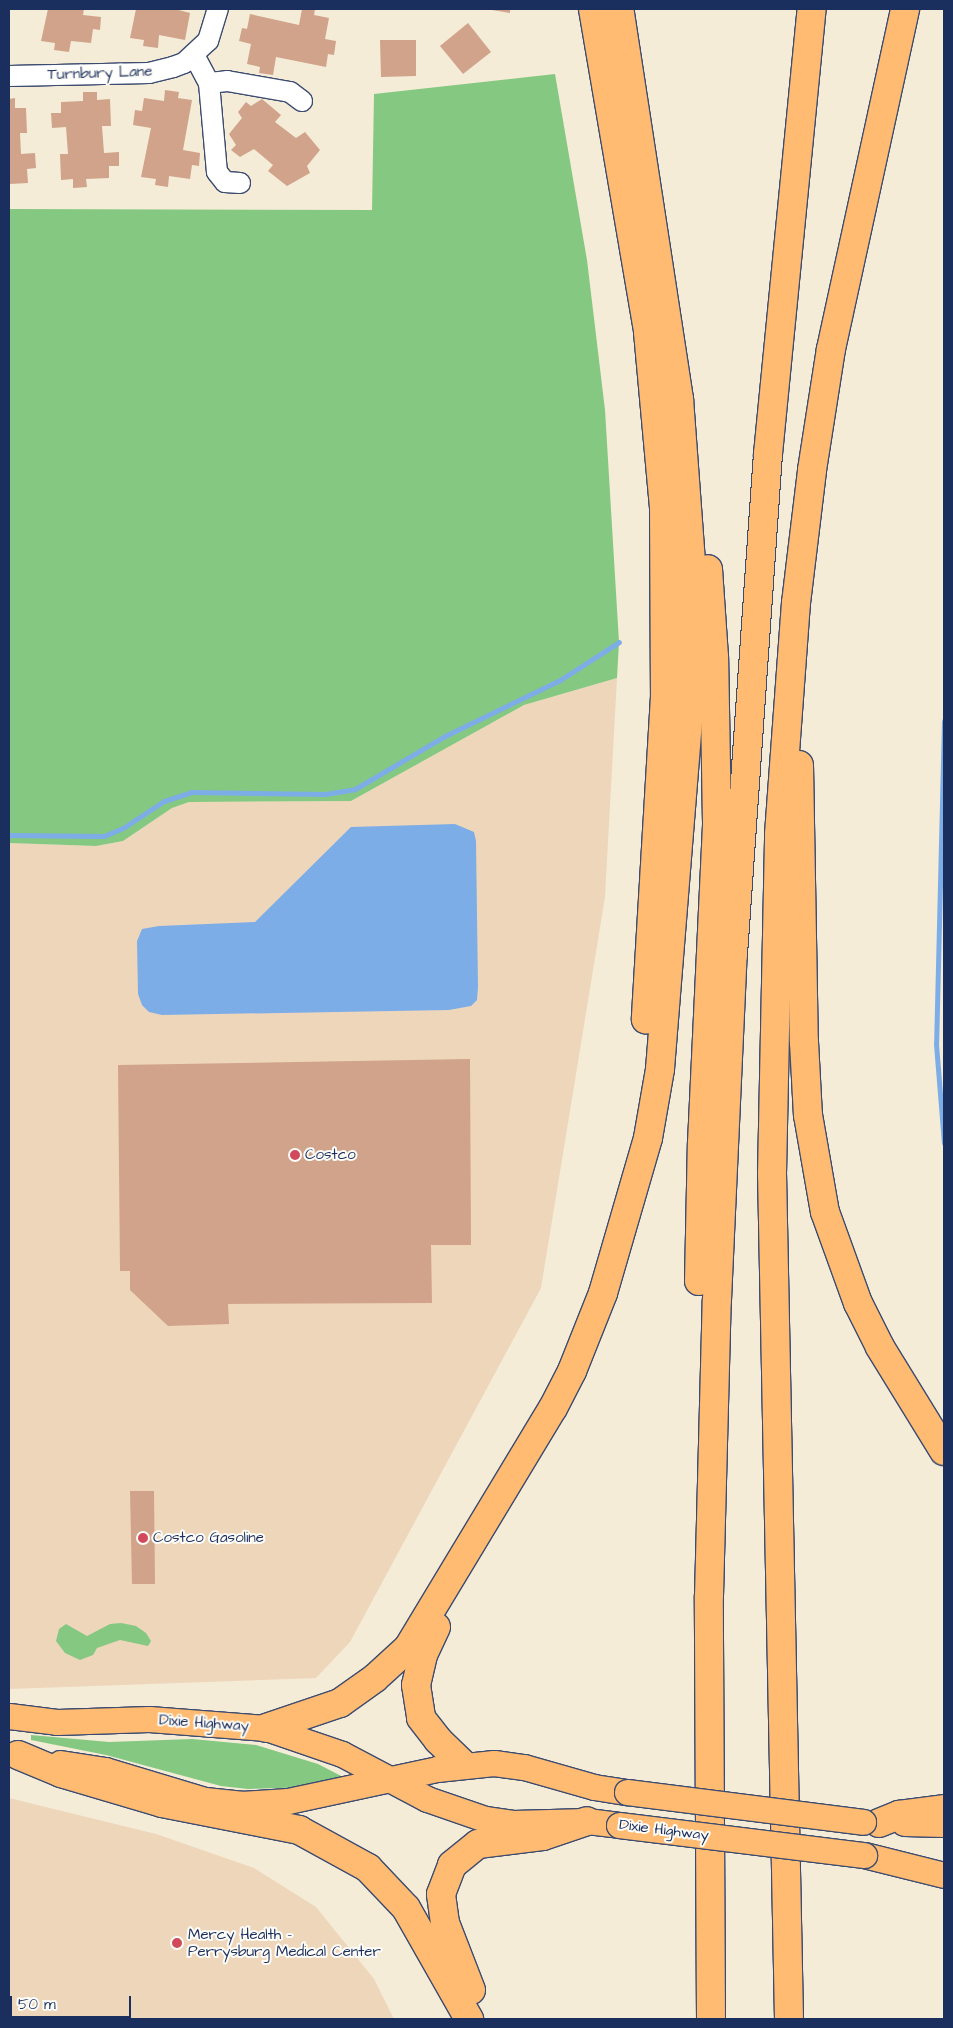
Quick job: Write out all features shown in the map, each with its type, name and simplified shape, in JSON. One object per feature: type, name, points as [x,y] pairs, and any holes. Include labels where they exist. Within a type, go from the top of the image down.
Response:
[{"type":"highway","points":[[593,9],[648,332],[664,509],[665,696],[640,1161]]},
{"type":"highway","points":[[266,1728],[340,1703],[364,1687],[408,1648],[493,1509],[572,1371],[609,1274],[648,1138],[660,1068],[689,708],[692,612],[678,399],[619,9]]},
{"type":"highway","points":[[629,9],[696,440],[714,657],[717,822],[702,1143],[697,1447],[711,2019]]},
{"type":"highway","points":[[708,1867],[709,1596],[717,1300],[733,954],[767,473],[812,9]]},
{"type":"highway","points":[[789,2019],[772,1174],[779,834],[796,603],[831,349],[905,9]]},
{"type":"highway","points":[[882,112],[914,9]]},
{"type":"highway","points":[[796,603],[804,1042],[808,1115],[825,1212],[839,1258],[898,1391],[944,1472]]},
{"type":"highway","points":[[880,1347],[944,1451]]},
{"type":"highway","points":[[464,1765],[438,1740],[421,1718],[416,1685],[423,1655],[493,1509]]},
{"type":"highway","points":[[14,1755],[61,1773],[162,1803],[299,1830],[368,1868],[406,1908],[469,2019]]},
{"type":"highway","points":[[871,1822],[898,1815],[944,1809]]},
{"type":"highway","points":[[482,2019],[445,1923],[441,1894],[452,1865],[478,1844],[543,1836],[587,1822]]},
{"type":"main road","name":"Dixie Highway","points":[[9,1716],[57,1722],[150,1719],[266,1728],[342,1754],[426,1799],[485,1819],[513,1823],[587,1822],[619,1825],[864,1855],[944,1875]]},
{"type":"main road","points":[[14,1755],[105,1770],[178,1794],[241,1804],[288,1801],[464,1765],[494,1763],[524,1767],[594,1787],[626,1792],[871,1822],[944,1824]]},
{"type":"street","name":"Turnbury Lane","points":[[9,76],[148,73],[173,67],[194,55],[208,41],[218,9]]},
{"type":"street","points":[[194,55],[209,82],[217,172],[225,182],[240,183]]},
{"type":"street","points":[[209,82],[227,81],[290,92],[302,101]]},
{"type":"shaded area","points":[[617,678],[605,897],[541,1288],[350,1642],[316,1678],[9,1689],[9,843],[96,846],[123,841],[172,808],[189,802],[351,801],[524,705]]},
{"type":"shaded area","name":"Mercy Health - Perrysburg Medical Center","points":[[9,1798],[156,1834],[254,1868],[316,1907],[374,1979],[394,2019],[9,2019]]},
{"type":"green space","points":[[555,74],[587,260],[605,410],[619,642],[617,678],[524,705],[351,801],[189,802],[172,808],[123,841],[96,846],[9,843],[9,209],[372,210],[374,94]]},
{"type":"green space","points":[[121,1623],[136,1626],[146,1633],[151,1641],[148,1646],[120,1640],[97,1648],[93,1655],[80,1660],[65,1653],[56,1641],[59,1629],[66,1624],[87,1636],[110,1624]]},
{"type":"green space","points":[[31,1735],[109,1742],[192,1739],[256,1745],[318,1764],[347,1779],[313,1787],[248,1789],[221,1786],[106,1755],[31,1740]]},
{"type":"water","points":[[455,824],[474,832],[476,841],[478,987],[477,1000],[471,1006],[449,1010],[162,1015],[149,1012],[142,1005],[138,994],[137,941],[142,929],[159,926],[255,922],[351,827]]},
{"type":"building","points":[[48,9],[84,9],[83,15],[101,17],[100,30],[93,29],[91,43],[71,41],[69,52],[54,50],[55,43],[41,41]]},
{"type":"building","points":[[136,9],[175,9],[190,13],[185,40],[159,35],[158,48],[143,46],[144,40],[130,38]]},
{"type":"building","points":[[302,9],[315,9],[314,15],[329,18],[325,39],[336,41],[334,55],[328,54],[326,67],[276,57],[273,75],[259,73],[260,67],[247,64],[251,44],[239,41],[242,28],[247,29],[250,14],[299,25]]},
{"type":"building","points":[[486,9],[510,9],[510,13]]},
{"type":"building","points":[[468,23],[491,52],[463,74],[440,46]]},
{"type":"building","points":[[380,40],[416,40],[416,76],[381,77]]},
{"type":"building","points":[[165,90],[179,92],[178,98],[192,100],[183,150],[200,153],[199,166],[192,165],[190,179],[169,176],[168,187],[155,185],[156,179],[141,177],[151,128],[133,125],[135,110],[142,111],[144,98],[164,101]]},
{"type":"building","points":[[83,92],[97,92],[97,100],[110,99],[111,126],[102,126],[104,153],[119,152],[119,166],[109,166],[109,178],[86,179],[87,187],[73,188],[73,179],[61,180],[60,154],[68,154],[66,127],[52,128],[51,113],[61,113],[61,102],[83,101]]},
{"type":"building","points":[[15,98],[15,108],[26,108],[27,133],[20,133],[21,154],[35,153],[36,168],[27,169],[28,183],[9,184],[9,99]]},
{"type":"building","points":[[262,99],[281,115],[275,122],[296,138],[305,132],[320,150],[307,166],[310,173],[287,186],[268,171],[273,165],[254,149],[240,157],[231,150],[236,145],[229,134],[242,118],[238,112],[246,102],[251,106]]},
{"type":"building","name":"Costco","points":[[470,1059],[471,1245],[431,1245],[432,1303],[228,1304],[229,1324],[168,1326],[130,1290],[130,1271],[120,1271],[118,1065]]},
{"type":"building","name":"Costco Gasoline","points":[[130,1491],[154,1491],[155,1584],[132,1584]]},
{"type":"waterway","points":[[9,835],[104,836],[123,828],[164,801],[191,792],[325,794],[355,789],[445,736],[560,680],[619,642]]},
{"type":"waterway","points":[[944,721],[936,1044],[944,1143]]},
{"type":"place","name":"Costco","points":[[295,1155]]},
{"type":"place","name":"Costco Gasoline","points":[[143,1538]]},
{"type":"place","name":"Mercy Health - Perrysburg Medical Center","points":[[177,1943]]}]
